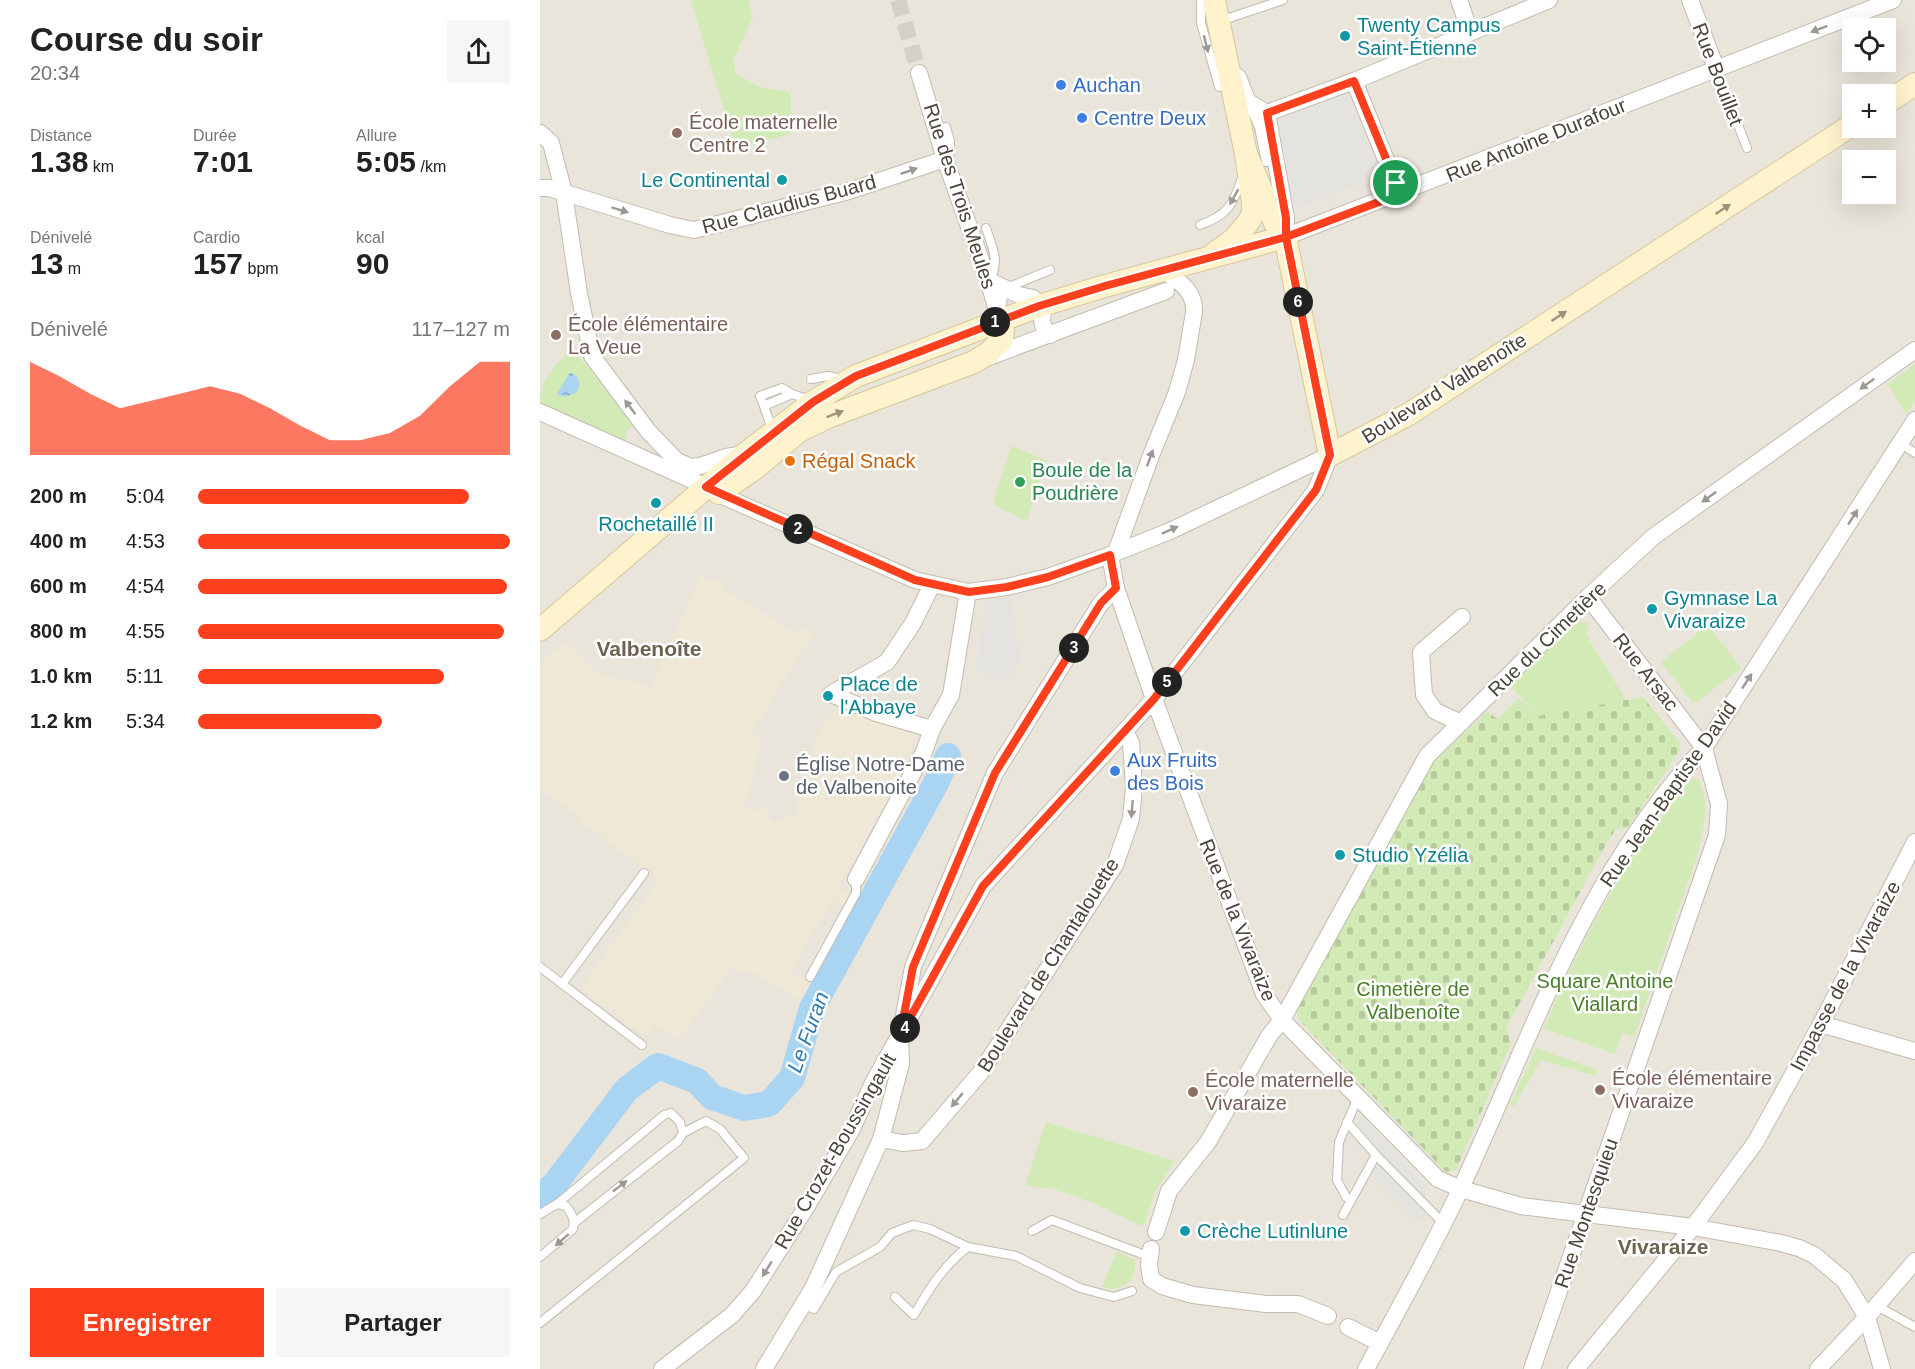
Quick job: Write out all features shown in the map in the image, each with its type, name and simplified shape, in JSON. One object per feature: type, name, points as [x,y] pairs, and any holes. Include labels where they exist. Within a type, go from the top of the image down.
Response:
[{"type":"street","points":[[1459,0],[1470,32]]},
{"type":"street","points":[[1267,113],[1354,81],[1549,0]]},
{"type":"street","name":"Rue Bouillet","points":[[1690,0],[1716,68]]},
{"type":"street","name":"Rue Antoine Durafour","points":[[720,487],[757,467],[800,431],[828,417],[1110,312],[1209,258],[1286,237],[1400,194],[1893,0]]},
{"type":"street","points":[[1217,11],[1226,56],[1275,223],[1286,237]]},
{"type":"street","points":[[1226,56],[1248,102],[1267,113],[1286,218],[1286,237],[1330,455]]},
{"type":"street","name":"Rue des Trois Meules","points":[[919,73],[945,159],[988,280],[993,323]]},
{"type":"street","points":[[1354,81],[1400,194]]},
{"type":"street","points":[[1896,96],[1915,84]]},
{"type":"street","name":"Boulevard Valbenoîte","points":[[540,412],[637,455],[720,487],[742,504],[915,580],[969,592],[1007,587],[1113,554],[1170,531],[1330,455],[1409,414],[1842,132]]},
{"type":"street","points":[[540,133],[551,143],[564,193],[579,293],[592,356],[628,405],[677,461],[691,467],[745,454]]},
{"type":"street","points":[[1209,258],[1233,240],[1253,214],[1252,191],[1256,158]]},
{"type":"street","name":"Rue Claudius Buard","points":[[540,188],[694,230],[849,191],[945,159]]},
{"type":"street","points":[[988,280],[1004,289],[1033,298],[1043,304],[1041,319],[1043,328],[1050,335]]},
{"type":"street","points":[[1113,554],[1177,392],[1186,360],[1195,305],[1191,293],[1165,280]]},
{"type":"street","name":"Rue Antoine Durafour","points":[[720,487],[745,454],[773,433],[802,398],[1043,304],[1105,286],[1165,280]]},
{"type":"street","points":[[1105,286],[1113,298],[1110,312]]},
{"type":"street","name":"Rue Antoine Durafour","points":[[974,362],[990,352],[1002,339],[993,323]]},
{"type":"street","name":"Rue du Cimetière","points":[[1156,1232],[1169,1191],[1208,1142],[1269,1036],[1282,1020],[1427,756],[1588,597],[1653,537],[1915,350]]},
{"type":"street","points":[[540,630],[793,426],[802,398]]},
{"type":"street","name":"Rue Jean-Baptiste David","points":[[1366,1369],[1461,1189],[1534,1021],[1578,931],[1615,863],[1681,772],[1704,748],[1915,420]]},
{"type":"street","name":"Rue Crozet-Boussingault","points":[[662,1369],[732,1315],[753,1291],[824,1177],[983,886],[1154,699],[1316,490],[1330,455]]},
{"type":"street","points":[[540,647],[720,487]]},
{"type":"street","name":"Rue de la Vivaraize","points":[[1113,554],[1116,588],[1154,699],[1264,994],[1282,1020],[1438,1179],[1461,1189],[1521,1206],[1693,1227],[1781,1243],[1814,1255],[1845,1280],[1872,1312],[1882,1369]]},
{"type":"street","points":[[932,585],[913,623],[887,662],[831,694],[876,713],[932,729]]},
{"type":"street","points":[[764,1369],[813,1288],[881,1139],[901,1064],[900,1036],[913,967],[995,773],[1101,603],[1116,588]]},
{"type":"street","points":[[856,879],[924,752],[932,729],[951,695],[969,592]]},
{"type":"street","name":"Rue Arsac","points":[[1588,597],[1704,748]]},
{"type":"street","points":[[1461,723],[1435,711],[1424,695],[1421,652],[1462,617]]},
{"type":"street","name":"Boulevard de Chantalouette","points":[[881,1139],[903,1143],[922,1141],[937,1124],[981,1072],[1115,865],[1131,819],[1134,787],[1131,743],[1125,731]]},
{"type":"street","name":"Rue Montesquieu","points":[[1532,1369],[1716,835],[1719,804],[1704,748]]},
{"type":"street","name":"Impasse de la Vivaraize","points":[[1576,1369],[1693,1227],[1755,1143],[1821,1024],[1915,842]]},
{"type":"street","points":[[1821,1024],[1915,1051]]},
{"type":"street","points":[[1151,1253],[1149,1265],[1151,1279],[1162,1286],[1193,1296],[1266,1304],[1298,1304],[1328,1316]]},
{"type":"street","points":[[1818,1369],[1872,1312],[1915,1261]]},
{"type":"street","points":[[1348,1327],[1380,1343]]},
{"type":"lane","points":[[1202,0],[1201,23],[1219,87]]},
{"type":"lane","points":[[1217,11],[1255,11],[1283,0]]},
{"type":"lane","name":"Rue Bouillet","points":[[1716,68],[1747,148]]},
{"type":"lane","points":[[1200,225],[1219,218],[1235,199],[1243,177],[1256,158],[1259,127],[1248,102]]},
{"type":"lane","points":[[945,159],[950,152],[946,127]]},
{"type":"lane","points":[[986,228],[996,263],[995,270],[988,280]]},
{"type":"lane","points":[[993,323],[1004,289],[1050,270]]},
{"type":"lane","points":[[811,379],[828,376],[848,381]]},
{"type":"lane","points":[[773,433],[760,396],[782,388],[802,398]]},
{"type":"lane","points":[[637,455],[656,457],[660,452],[658,441]]},
{"type":"lane","points":[[1900,443],[1915,453]]},
{"type":"lane","points":[[562,984],[644,873]]},
{"type":"lane","points":[[810,977],[856,893],[856,879]]},
{"type":"lane","points":[[540,967],[642,1045]]},
{"type":"lane","points":[[1346,1197],[1337,1180],[1339,1142],[1358,1097]]},
{"type":"lane","points":[[540,1214],[557,1204],[664,1114],[671,1113],[680,1122],[683,1133]]},
{"type":"lane","points":[[540,1323],[744,1158],[720,1129],[706,1121],[683,1133],[678,1141],[574,1222]]},
{"type":"lane","points":[[1347,1122],[1443,1223]]},
{"type":"lane","points":[[1343,1215],[1377,1155]]},
{"type":"lane","points":[[540,1257],[573,1229],[573,1216],[566,1206],[557,1204]]},
{"type":"lane","points":[[1032,1231],[1052,1220],[1151,1253]]},
{"type":"lane","points":[[803,1304],[814,1309],[836,1272],[880,1247],[892,1233],[913,1225],[930,1229],[968,1247],[1016,1256],[1080,1288],[1114,1297],[1132,1291]]},
{"type":"lane","points":[[895,1297],[914,1315],[951,1260],[968,1247]]},
{"type":"lane","points":[[1872,1312],[1915,1327]]},
{"type":"shaded area","points":[[540,0],[1915,0],[1915,1369],[540,1369]]},
{"type":"shaded area","points":[[1340,95],[1346,95],[1350,99],[1380,176],[1291,210],[1277,121]]},
{"type":"shaded area","points":[[701,575],[712,583],[719,579],[723,582],[723,589],[797,634],[802,626],[813,633],[751,735],[762,740],[744,808],[768,810],[769,818],[775,823],[782,821],[787,814],[795,816],[817,733],[832,714],[843,710],[916,730],[908,760],[839,888],[849,893],[842,906],[832,900],[791,972],[815,986],[801,1015],[799,1014],[804,1002],[755,973],[731,968],[679,1039],[655,1025],[646,1037],[580,988],[660,880],[580,821],[580,818],[540,788],[540,664],[567,641],[596,674],[651,686]]},
{"type":"shaded area","points":[[1010,597],[1020,660],[1006,682],[976,669],[986,601]]},
{"type":"shaded area","points":[[1363,1116],[1431,1189],[1425,1197],[1435,1206],[1419,1222],[1369,1173],[1377,1164],[1347,1134]]},
{"type":"green space","points":[[691,0],[748,0],[753,17],[733,61],[736,74],[759,87],[790,92],[793,133],[736,150]]},
{"type":"green space","points":[[572,349],[636,425],[628,430],[625,441],[540,403],[546,379],[554,367]]},
{"type":"green space","points":[[1915,364],[1915,401],[1906,414],[1888,384]]},
{"type":"green space","name":"Boule de la Poudrière","points":[[1011,446],[1046,460],[1027,521],[993,504]]},
{"type":"green space","points":[[1578,622],[1589,623],[1586,635],[1626,700],[1538,716],[1510,685]]},
{"type":"green space","points":[[1708,625],[1741,668],[1694,704],[1661,662]]},
{"type":"green space","name":"Cimetière de Valbenoîte","points":[[1643,697],[1680,743],[1680,750],[1629,826],[1623,829],[1617,828],[1609,839],[1506,1028],[1511,1043],[1456,1170],[1446,1172],[1298,1019],[1296,1010],[1433,763],[1487,712],[1498,719],[1519,698],[1538,716]]},
{"type":"green space","name":"Square Antoine Viallard","points":[[1697,778],[1702,787],[1705,807],[1701,839],[1634,1037],[1622,1033],[1615,1054],[1544,1029],[1581,947],[1614,888],[1657,824],[1691,779]]},
{"type":"green space","points":[[1536,1048],[1598,1070],[1596,1076],[1541,1060],[1514,1106],[1510,1105]]},
{"type":"green space","points":[[1046,1122],[1175,1161],[1156,1189],[1144,1225],[1091,1202],[1053,1189],[1025,1186]]},
{"type":"green space","points":[[1117,1251],[1134,1260],[1134,1273],[1131,1279],[1121,1287],[1109,1289],[1102,1287]]},
{"type":"water","points":[[570,372],[577,377],[580,385],[576,393],[565,397],[557,394]]},
{"type":"waterway","name":"Le Furan","points":[[540,1196],[554,1185],[627,1089],[658,1066],[697,1081],[712,1097],[744,1108],[769,1104],[792,1078],[812,1008],[936,783],[948,756]]},
{"type":"tunnel","points":[[898,0],[919,73]]},
{"type":"place","name":"Twenty Campus Saint-Étienne","points":[[1345,36]]},
{"type":"place","name":"Auchan","points":[[1061,85]]},
{"type":"place","name":"Centre Deux","points":[[1082,118]]},
{"type":"place","name":"École maternelle Centre 2","points":[[677,133]]},
{"type":"place","name":"Le Continental","points":[[782,180]]},
{"type":"place","name":"École élémentaire La Veue","points":[[556,335]]},
{"type":"place","name":"Régal Snack","points":[[790,461]]},
{"type":"place","name":"Boule de la Poudrière","points":[[1020,482]]},
{"type":"place","name":"Rochetaillé II","points":[[656,503]]},
{"type":"place","name":"Gymnase La Vivaraize","points":[[1652,609]]},
{"type":"place","name":"Place de l'Abbaye","points":[[828,696]]},
{"type":"place","name":"Aux Fruits des Bois","points":[[1115,771]]},
{"type":"place","name":"Église Notre-Dame de Valbenoite","points":[[784,776]]},
{"type":"place","name":"Studio Yzélia","points":[[1340,855]]},
{"type":"place","name":"École élémentaire Vivaraize","points":[[1600,1090]]},
{"type":"place","name":"École maternelle Vivaraize","points":[[1193,1092]]},
{"type":"place","name":"Crèche Lutinlune","points":[[1185,1231]]},
{"type":"district","name":"Valbenoîte","points":[[649,649]]},
{"type":"district","name":"Vivaraize","points":[[1663,1247]]},
{"type":"route","points":[[1396,183],[1354,81],[1267,113],[1286,218],[1286,237],[1330,455],[1316,490],[1154,699],[983,886],[900,1036],[913,967],[995,773],[1101,603],[1116,588],[1110,555],[1048,577],[1007,587],[969,592],[915,580],[706,487],[813,402],[856,376],[1039,306],[1286,237],[1400,194],[1396,183]]}]
